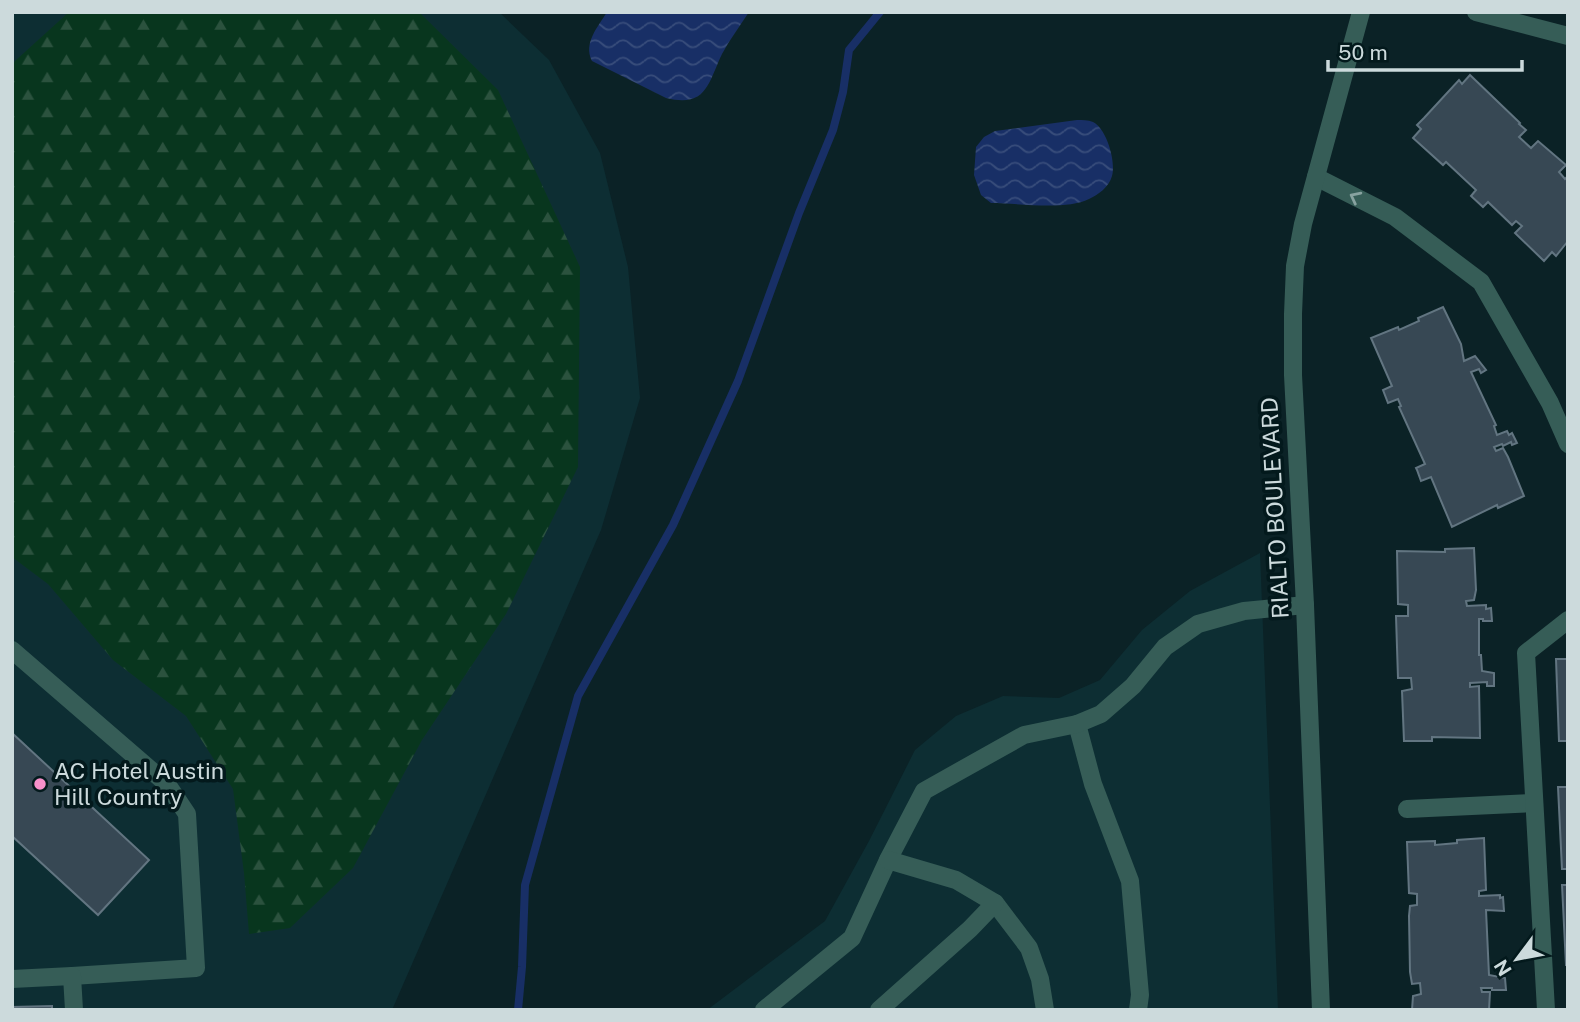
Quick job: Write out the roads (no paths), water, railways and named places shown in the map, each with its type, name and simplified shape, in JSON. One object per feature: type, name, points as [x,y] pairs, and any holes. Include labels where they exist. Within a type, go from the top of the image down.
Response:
[{"type":"street","name":"RIALTO BOULEVARD","points":[[1321,1010],[1293,375],[1293,314],[1296,266],[1303,224],[1361,12]]},
{"type":"street","points":[[1476,12],[1568,36]]},
{"type":"street","points":[[1316,177],[1395,217],[1481,282],[1550,403],[1568,444]]},
{"type":"street","points":[[764,1010],[852,938],[888,860],[924,792],[1024,735],[1077,724],[1101,714],[1150,667],[1165,646],[1198,625],[1244,611],[1305,605]]},
{"type":"street","points":[[1546,1010],[1526,653],[1568,620]]},
{"type":"street","points":[[12,650],[167,784],[187,814],[196,968],[12,979]]},
{"type":"street","points":[[1077,724],[1093,784],[1130,881],[1140,995],[1138,1010]]},
{"type":"street","points":[[1407,809],[1534,803]]},
{"type":"street","points":[[888,860],[956,880],[995,903],[1029,948],[1040,979],[1045,1010]]},
{"type":"street","points":[[879,1010],[970,929],[995,903]]},
{"type":"street","points":[[72,976],[74,1010]]},
{"type":"water","points":[[607,12],[749,12],[725,48],[704,91],[690,99],[680,100],[666,98],[592,61],[590,42]]},
{"type":"water","points":[[1077,120],[1091,121],[1098,126],[1109,146],[1113,163],[1112,176],[1099,193],[1079,203],[1055,206],[991,203],[981,195],[974,175],[976,147],[984,137],[995,131]]},
{"type":"waterway","points":[[518,1010],[525,885],[578,696],[673,525],[738,381],[799,213],[833,130],[843,92],[849,50],[880,12]]},
{"type":"place","name":"AC Hotel Austin Hill Country","points":[[40,784]]}]
